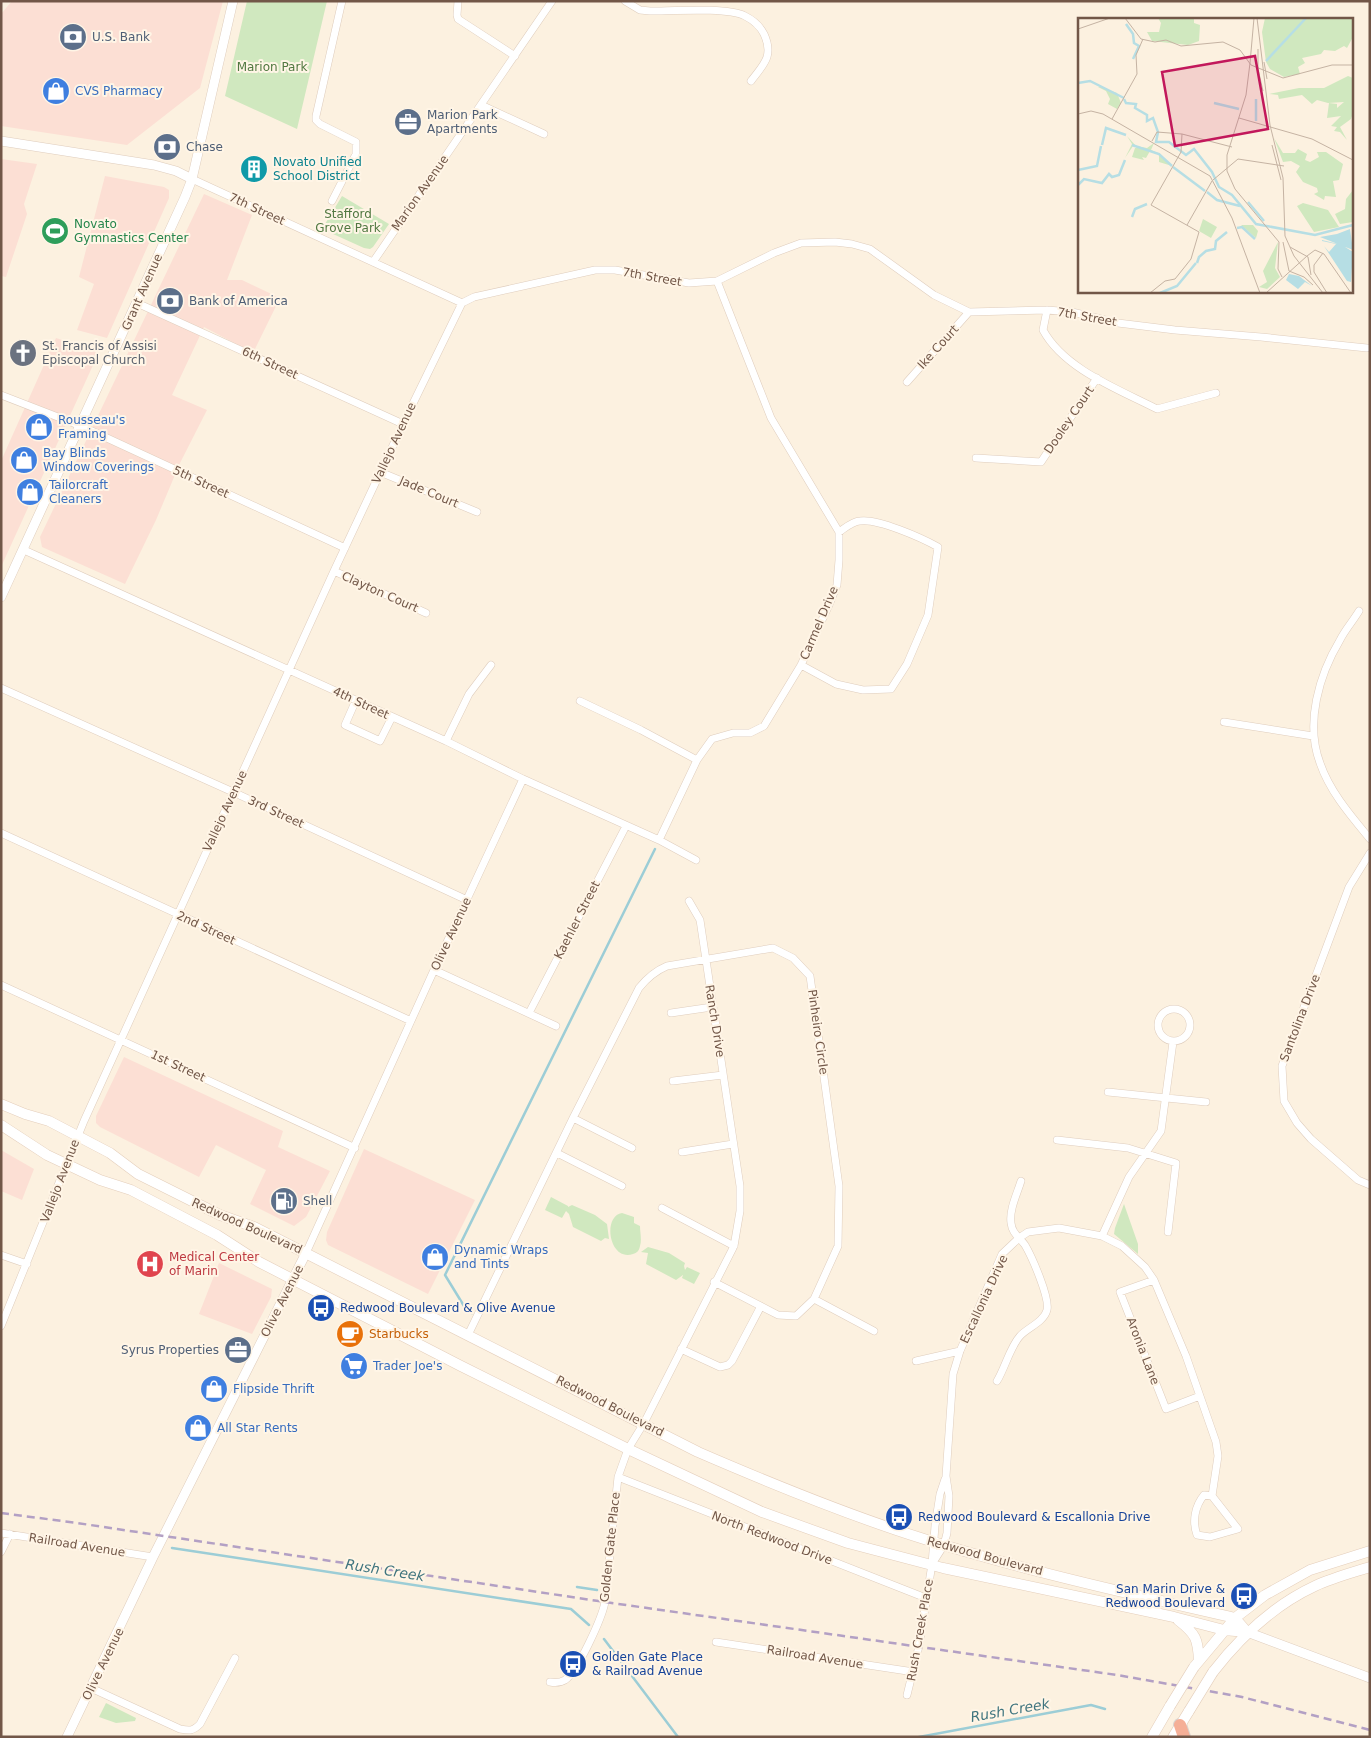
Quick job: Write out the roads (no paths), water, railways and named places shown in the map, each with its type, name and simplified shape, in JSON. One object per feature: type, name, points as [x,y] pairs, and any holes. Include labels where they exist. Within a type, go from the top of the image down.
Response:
[{"type":"main road","name":"Redwood Boulevard","points":[[1,1104],[49,1121],[110,1153],[138,1174],[220,1216],[254,1227],[698,1452],[773,1484],[933,1542],[1019,1566],[1235,1618],[1247,1632]]},
{"type":"main road","name":"Redwood Boulevard","points":[[1,1125],[36,1149],[100,1180],[131,1190],[217,1235],[242,1252],[294,1279],[628,1449],[762,1512],[848,1543],[932,1564],[1174,1617],[1224,1630],[1247,1632]]},
{"type":"main road","points":[[1152,1737],[1197,1664],[1235,1618],[1265,1595],[1310,1570],[1370,1551]]},
{"type":"main road","points":[[1173,1737],[1182,1731],[1189,1711],[1213,1672],[1247,1632],[1298,1594],[1316,1585],[1370,1568]]},
{"type":"main road","points":[[1174,1617],[1191,1630],[1198,1640],[1197,1664]]},
{"type":"street","name":"Grant Avenue","points":[[1,597],[4,586],[24,550],[192,179],[233,1]]},
{"type":"street","points":[[332,201],[357,149],[356,142],[320,124],[316,120],[342,1]]},
{"type":"street","points":[[458,1],[458,18],[515,56]]},
{"type":"street","name":"Marion Avenue","points":[[373,262],[552,1]]},
{"type":"street","points":[[625,1],[640,10],[729,12],[744,15],[755,22],[762,31],[767,41],[769,52],[765,62],[751,81]]},
{"type":"street","points":[[481,105],[544,134]]},
{"type":"street","name":"7th Street","points":[[1,141],[154,165],[176,171],[462,303],[474,297],[595,270],[615,270],[689,284],[717,280],[774,253],[801,243],[852,244],[870,249],[934,295],[969,312],[1047,310],[1072,312],[1118,323],[1175,330],[1367,348]]},
{"type":"street","points":[[717,280],[771,418],[839,532],[859,520],[876,522],[924,539],[938,547],[928,615],[907,664],[891,689],[863,690],[836,684],[801,665]]},
{"type":"street","name":"6th Street","points":[[137,303],[402,424]]},
{"type":"street","name":"Vallejo Avenue","points":[[1,1326],[78,1136],[121,1039],[402,424],[462,303]]},
{"type":"street","points":[[1047,310],[1043,330],[1048,340],[1062,355],[1097,378],[1156,409],[1216,393]]},
{"type":"street","name":"Ike Court","points":[[906,382],[969,312]]},
{"type":"street","name":"Dooley Court","points":[[976,458],[1040,462],[1097,378]]},
{"type":"street","name":"5th Street","points":[[1,395],[81,426],[345,548]]},
{"type":"street","name":"Jade Court","points":[[380,472],[477,512]]},
{"type":"street","name":"Carmel Drive","points":[[660,840],[697,760],[712,739],[734,734],[750,733],[764,726],[801,665],[837,585],[839,532]]},
{"type":"street","name":"4th Street","points":[[24,550],[392,716],[523,779],[660,840],[696,860]]},
{"type":"street","name":"Clayton Court","points":[[334,571],[426,613]]},
{"type":"street","points":[[1359,612],[1339,640],[1318,688],[1313,736],[1320,764],[1338,798],[1370,839]]},
{"type":"street","points":[[446,741],[469,694],[490,666]]},
{"type":"street","name":"3rd Street","points":[[1,688],[467,900]]},
{"type":"street","points":[[356,700],[345,725],[380,741],[392,716]]},
{"type":"street","points":[[580,701],[641,730],[697,760]]},
{"type":"street","points":[[1224,722],[1313,736]]},
{"type":"street","name":"Olive Avenue","points":[[67,1737],[154,1558],[294,1279],[523,779]]},
{"type":"street","name":"Kaehler Street","points":[[529,1013],[626,826]]},
{"type":"street","name":"2nd Street","points":[[1,833],[411,1021]]},
{"type":"street","name":"Santolina Drive","points":[[1370,853],[1350,887],[1282,1066],[1284,1101],[1297,1123],[1311,1139],[1358,1180],[1370,1185]]},
{"type":"street","name":"Ranch Drive","points":[[644,1424],[714,1282],[734,1246],[740,1212],[740,1186],[700,920],[689,901]]},
{"type":"street","name":"Pinheiro Circle","points":[[468,1334],[573,1118],[639,988],[653,974],[667,966],[705,958],[773,948],[793,958],[810,976],[839,1186],[838,1246],[814,1299],[796,1316],[778,1314],[714,1282]]},
{"type":"street","points":[[434,970],[556,1026]]},
{"type":"street","name":"1st Street","points":[[1,985],[355,1148]]},
{"type":"street","points":[[671,1013],[712,1006]]},
{"type":"street","points":[[1170,1009],[1186,1013],[1190,1022],[1190,1028],[1186,1037],[1173,1042],[1162,1036],[1158,1026],[1161,1015],[1170,1009]]},
{"type":"street","points":[[1102,1236],[1129,1177],[1161,1131],[1173,1042]]},
{"type":"street","points":[[673,1081],[723,1075]]},
{"type":"street","points":[[1108,1092],[1206,1102]]},
{"type":"street","points":[[573,1118],[632,1148]]},
{"type":"street","points":[[1057,1140],[1128,1148],[1176,1163],[1168,1232]]},
{"type":"street","points":[[682,1152],[733,1144]]},
{"type":"street","points":[[557,1153],[622,1186]]},
{"type":"street","points":[[998,1381],[1020,1335],[1031,1329],[1047,1312],[1048,1300],[1025,1245],[1014,1234],[1011,1223],[1021,1182]]},
{"type":"street","points":[[662,1208],[734,1246]]},
{"type":"street","name":"Escallonia Drive","points":[[932,1564],[944,1545],[947,1533],[949,1496],[946,1476],[954,1374],[960,1351],[1002,1254],[1028,1232],[1059,1228],[1102,1236],[1122,1246],[1145,1267],[1154,1280],[1186,1356],[1216,1442],[1218,1456],[1212,1496]]},
{"type":"street","points":[[1,1255],[26,1264]]},
{"type":"street","name":"Aronia Lane","points":[[1154,1280],[1120,1292],[1166,1409],[1200,1396]]},
{"type":"street","points":[[814,1299],[874,1331]]},
{"type":"street","points":[[681,1349],[720,1367],[728,1365],[732,1361],[761,1306]]},
{"type":"street","points":[[916,1361],[960,1351]]},
{"type":"street","name":"Golden Gate Place","points":[[550,1682],[561,1682],[577,1666],[603,1611],[618,1477],[628,1449],[644,1424]]},
{"type":"street","name":"Escallonia Drive","points":[[932,1564],[933,1542],[940,1494],[946,1476]]},
{"type":"street","name":"North Redwood Drive","points":[[618,1477],[926,1598]]},
{"type":"street","points":[[1204,1495],[1212,1496],[1217,1502],[1238,1529],[1210,1537],[1198,1535],[1194,1526],[1198,1503],[1204,1495]]},
{"type":"street","name":"Railroad Avenue","points":[[1,1533],[154,1558]]},
{"type":"street","points":[[1,1552],[10,1534]]},
{"type":"street","name":"Rush Creek Place","points":[[907,1695],[914,1672],[932,1564]]},
{"type":"street","name":"Redwood Boulevard","points":[[1247,1632],[1370,1678]]},
{"type":"street","name":"Railroad Avenue","points":[[716,1642],[914,1672]]},
{"type":"street","points":[[91,1688],[180,1729],[190,1731],[200,1724],[235,1658]]},
{"type":"waterway","points":[[472,1313],[464,1306],[445,1275],[655,849]]},
{"type":"waterway","name":"Rush Creek","points":[[172,1548],[571,1609],[589,1625]]},
{"type":"waterway","points":[[577,1587],[597,1590]]},
{"type":"waterway","name":"Rush Creek","points":[[604,1639],[678,1737]]},
{"type":"waterway","name":"Rush Creek","points":[[919,1737],[1091,1705],[1105,1709]]},
{"type":"railway","points":[[1,1513],[1117,1675],[1242,1697],[1370,1730]]},
{"type":"place","name":"U.S. Bank","points":[[73,37]]},
{"type":"place","name":"CVS Pharmacy","points":[[56,91]]},
{"type":"place","name":"Marion Park Apartments","points":[[408,122]]},
{"type":"place","name":"Chase","points":[[167,147]]},
{"type":"place","name":"Novato Unified School District","points":[[254,169]]},
{"type":"place","name":"Novato Gymnastics Center","points":[[55,231]]},
{"type":"place","name":"Bank of America","points":[[170,301]]},
{"type":"place","name":"St. Francis of Assisi Episcopal Church","points":[[23,353]]},
{"type":"place","name":"Rousseau's Framing","points":[[39,427]]},
{"type":"place","name":"Bay Blinds Window Coverings","points":[[24,460]]},
{"type":"place","name":"Tailorcraft Cleaners","points":[[30,492]]},
{"type":"place","name":"Shell","points":[[284,1201]]},
{"type":"place","name":"Dynamic Wraps and Tints","points":[[435,1257]]},
{"type":"place","name":"Medical Center of Marin","points":[[150,1264]]},
{"type":"place","name":"Redwood Boulevard & Olive Avenue","points":[[321,1308]]},
{"type":"place","name":"Starbucks","points":[[350,1334]]},
{"type":"place","name":"Syrus Properties","points":[[238,1350]]},
{"type":"place","name":"Trader Joe's","points":[[354,1366]]},
{"type":"place","name":"Flipside Thrift","points":[[214,1389]]},
{"type":"place","name":"All Star Rents","points":[[198,1428]]},
{"type":"place","name":"Redwood Boulevard & Escallonia Drive","points":[[899,1517]]},
{"type":"place","name":"San Marin Drive & Redwood Boulevard","points":[[1244,1596]]},
{"type":"place","name":"Golden Gate Place & Railroad Avenue","points":[[573,1664]]},
{"type":"park label","name":"Marion Park","points":[[272,67]]},
{"type":"park label","name":"Stafford Grove Park","points":[[348,221]]}]
